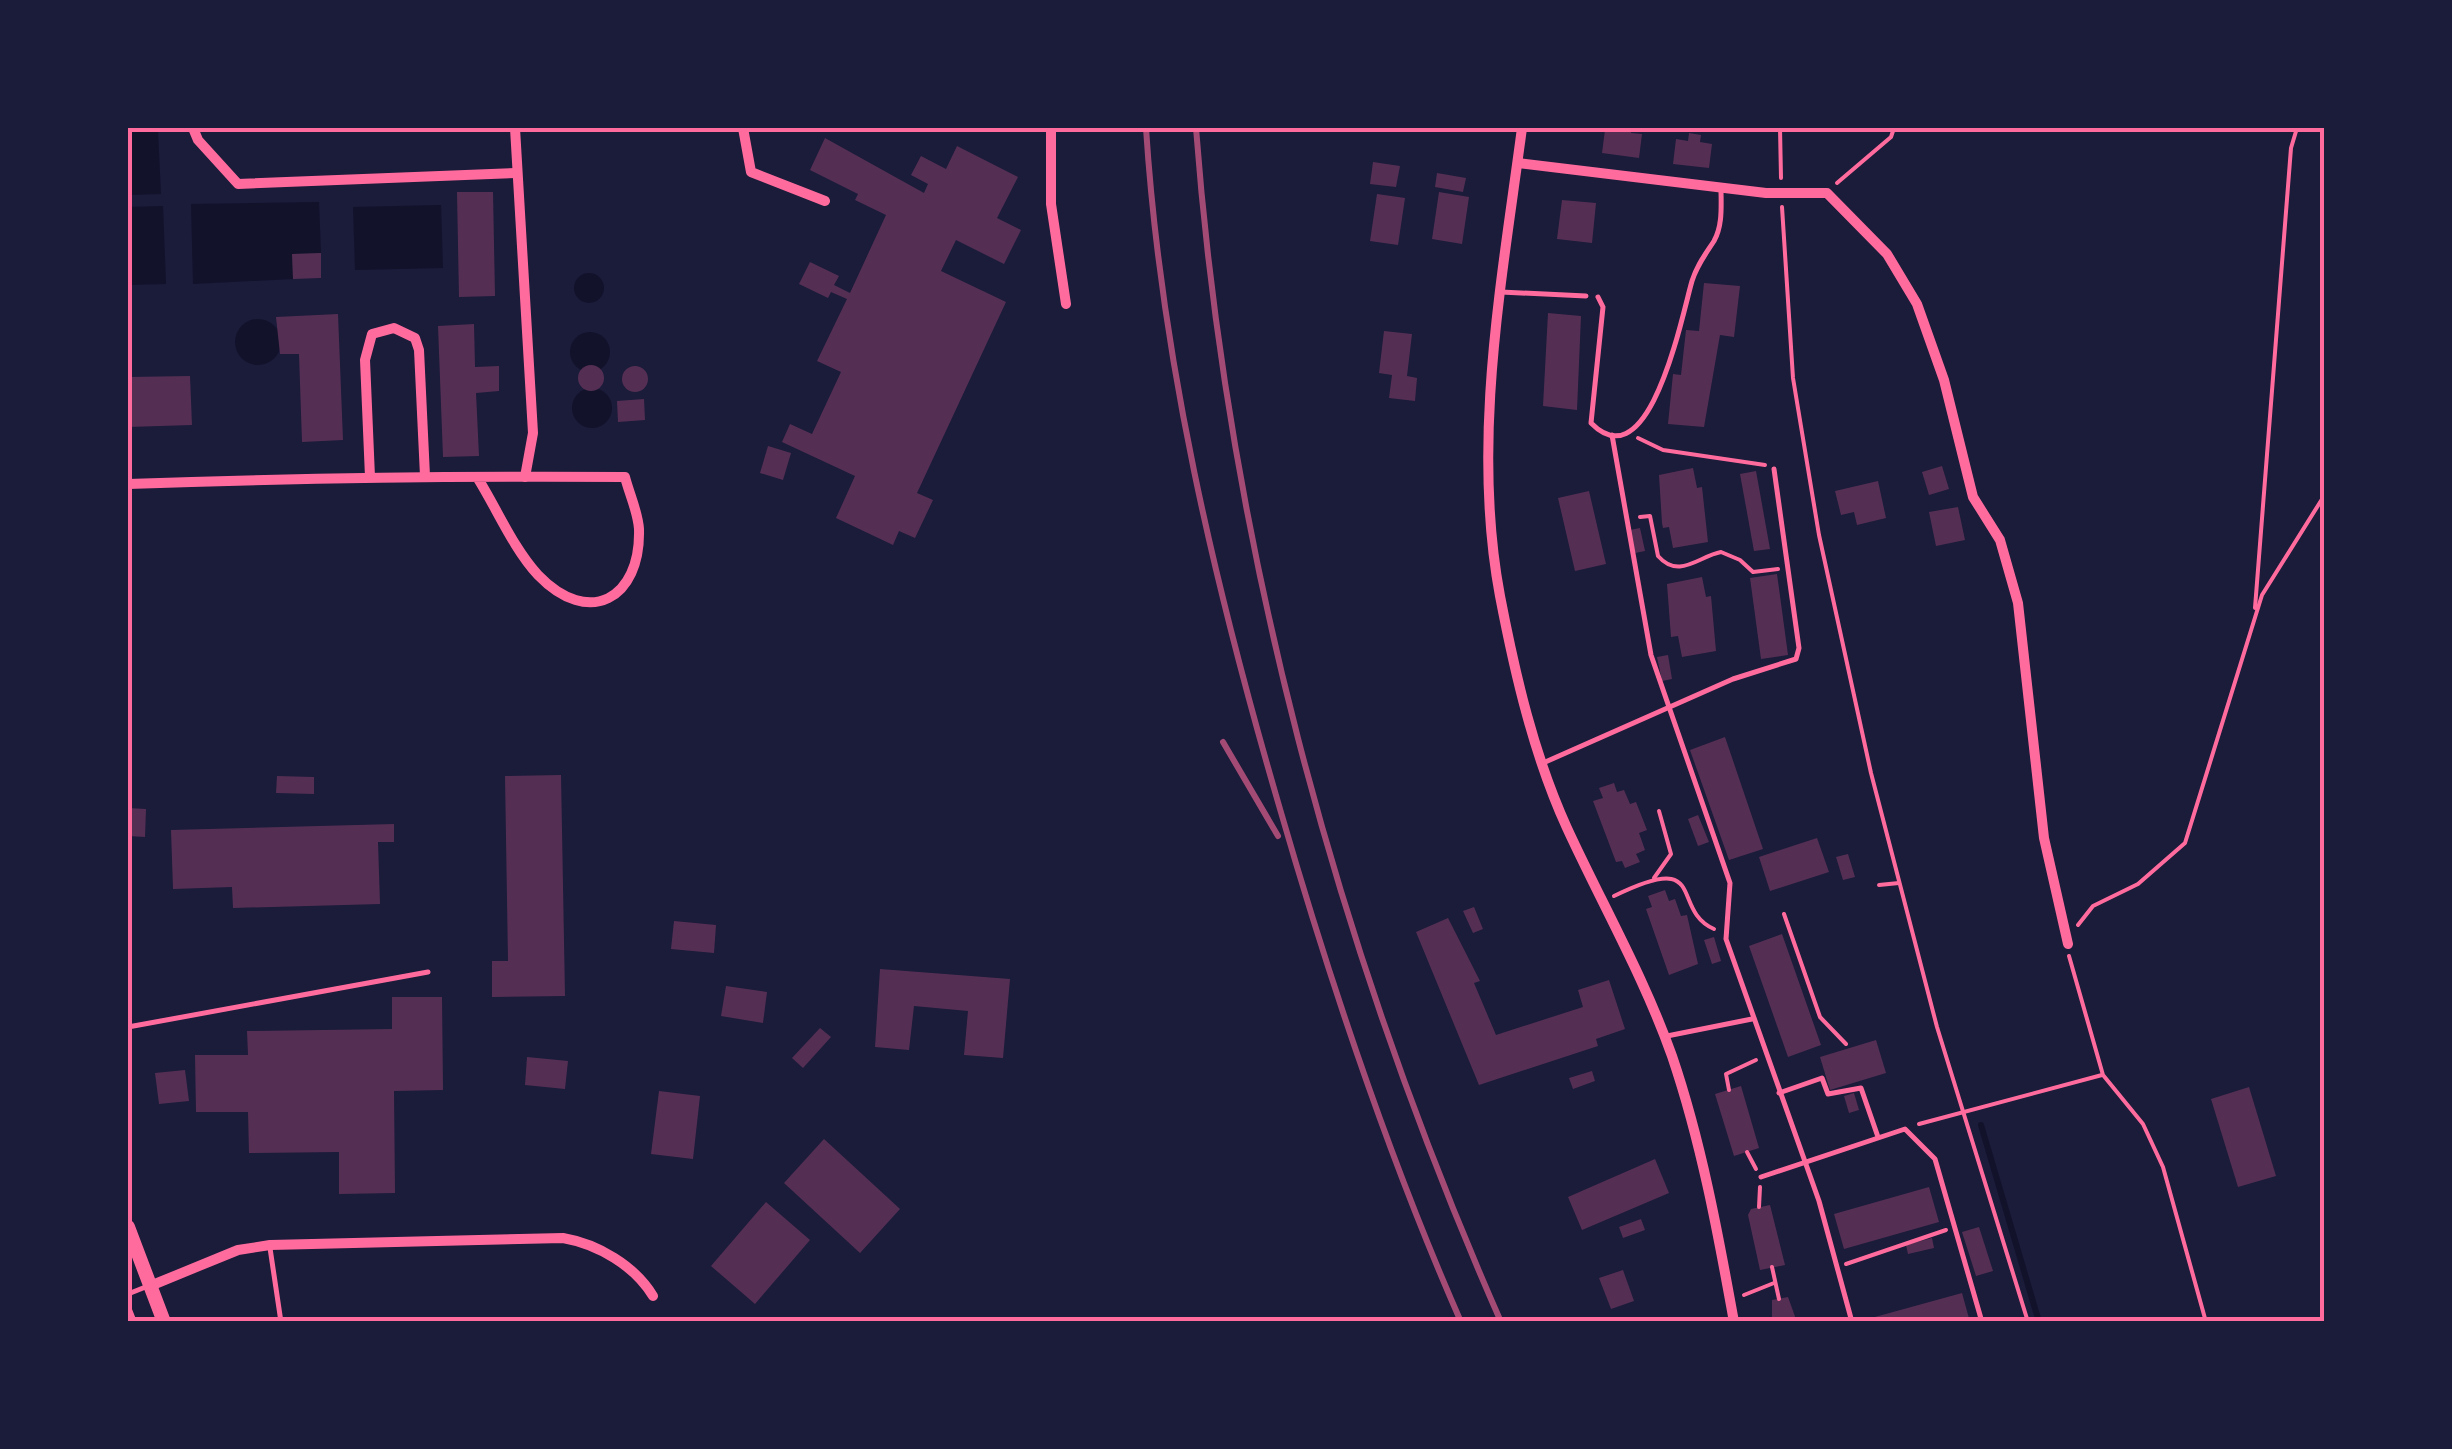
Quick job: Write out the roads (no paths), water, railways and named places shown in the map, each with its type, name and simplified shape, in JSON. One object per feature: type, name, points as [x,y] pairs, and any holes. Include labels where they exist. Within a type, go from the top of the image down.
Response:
[{"type":"street","points":[[193,128],[198,140],[238,184],[517,173]]},
{"type":"street","points":[[514,128],[533,433],[525,476]]},
{"type":"street","points":[[744,128],[751,172],[825,201]]},
{"type":"street","points":[[1051,128],[1051,204],[1066,304]]},
{"type":"street","points":[[1522,128],[1500,292],[1491,406],[1494,558],[1512,652],[1543,764],[1568,830],[1605,900],[1664,1037],[1696,1141],[1734,1322]]},
{"type":"street","points":[[1518,163],[1781,194],[1827,193],[1887,254],[1918,304],[1944,380],[1973,498],[2000,540],[2018,603],[2044,838],[2068,944]]},
{"type":"street","points":[[370,477],[365,360],[372,334],[394,328],[415,338],[419,350],[425,476]]},
{"type":"street","points":[[128,484],[425,476],[476,476],[525,476],[625,477],[639,526],[630,584],[618,596],[592,604],[577,602],[538,574],[476,476]]},
{"type":"street","points":[[128,1227],[164,1322]]},
{"type":"street","points":[[150,1286],[238,1250],[270,1245],[563,1238],[599,1249],[643,1279],[653,1296]]},
{"type":"lane","points":[[1598,297],[1603,307],[1591,423],[1612,435],[1630,434],[1658,394],[1698,264],[1718,228],[1721,188]]},
{"type":"lane","points":[[1500,292],[1586,296]]},
{"type":"lane","points":[[1612,435],[1666,708],[1730,883],[1726,931],[1752,1019],[1838,1267],[1852,1322]]},
{"type":"lane","points":[[1543,764],[1666,708],[1796,659],[1799,648],[1774,469]]},
{"type":"lane","points":[[128,1027],[428,972]]},
{"type":"lane","points":[[1664,1037],[1752,1019]]},
{"type":"lane","points":[[1779,1093],[1822,1078],[1828,1094],[1861,1088],[1878,1137]]},
{"type":"lane","points":[[1761,1177],[1904,1129],[1936,1159],[1982,1322]]},
{"type":"lane","points":[[270,1245],[282,1322]]},
{"type":"lane","points":[[128,1294],[150,1286]]},
{"type":"waterway","points":[[1981,1125],[2039,1322]]},
{"type":"railway","points":[[1146,128],[1153,214],[1178,386],[1234,641],[1340,1004],[1409,1196],[1461,1322]]},
{"type":"railway","points":[[1196,128],[1211,282],[1233,435],[1262,587],[1298,738],[1340,887],[1388,1034],[1501,1322]]},
{"type":"railway","points":[[1223,742],[1278,836]]}]
